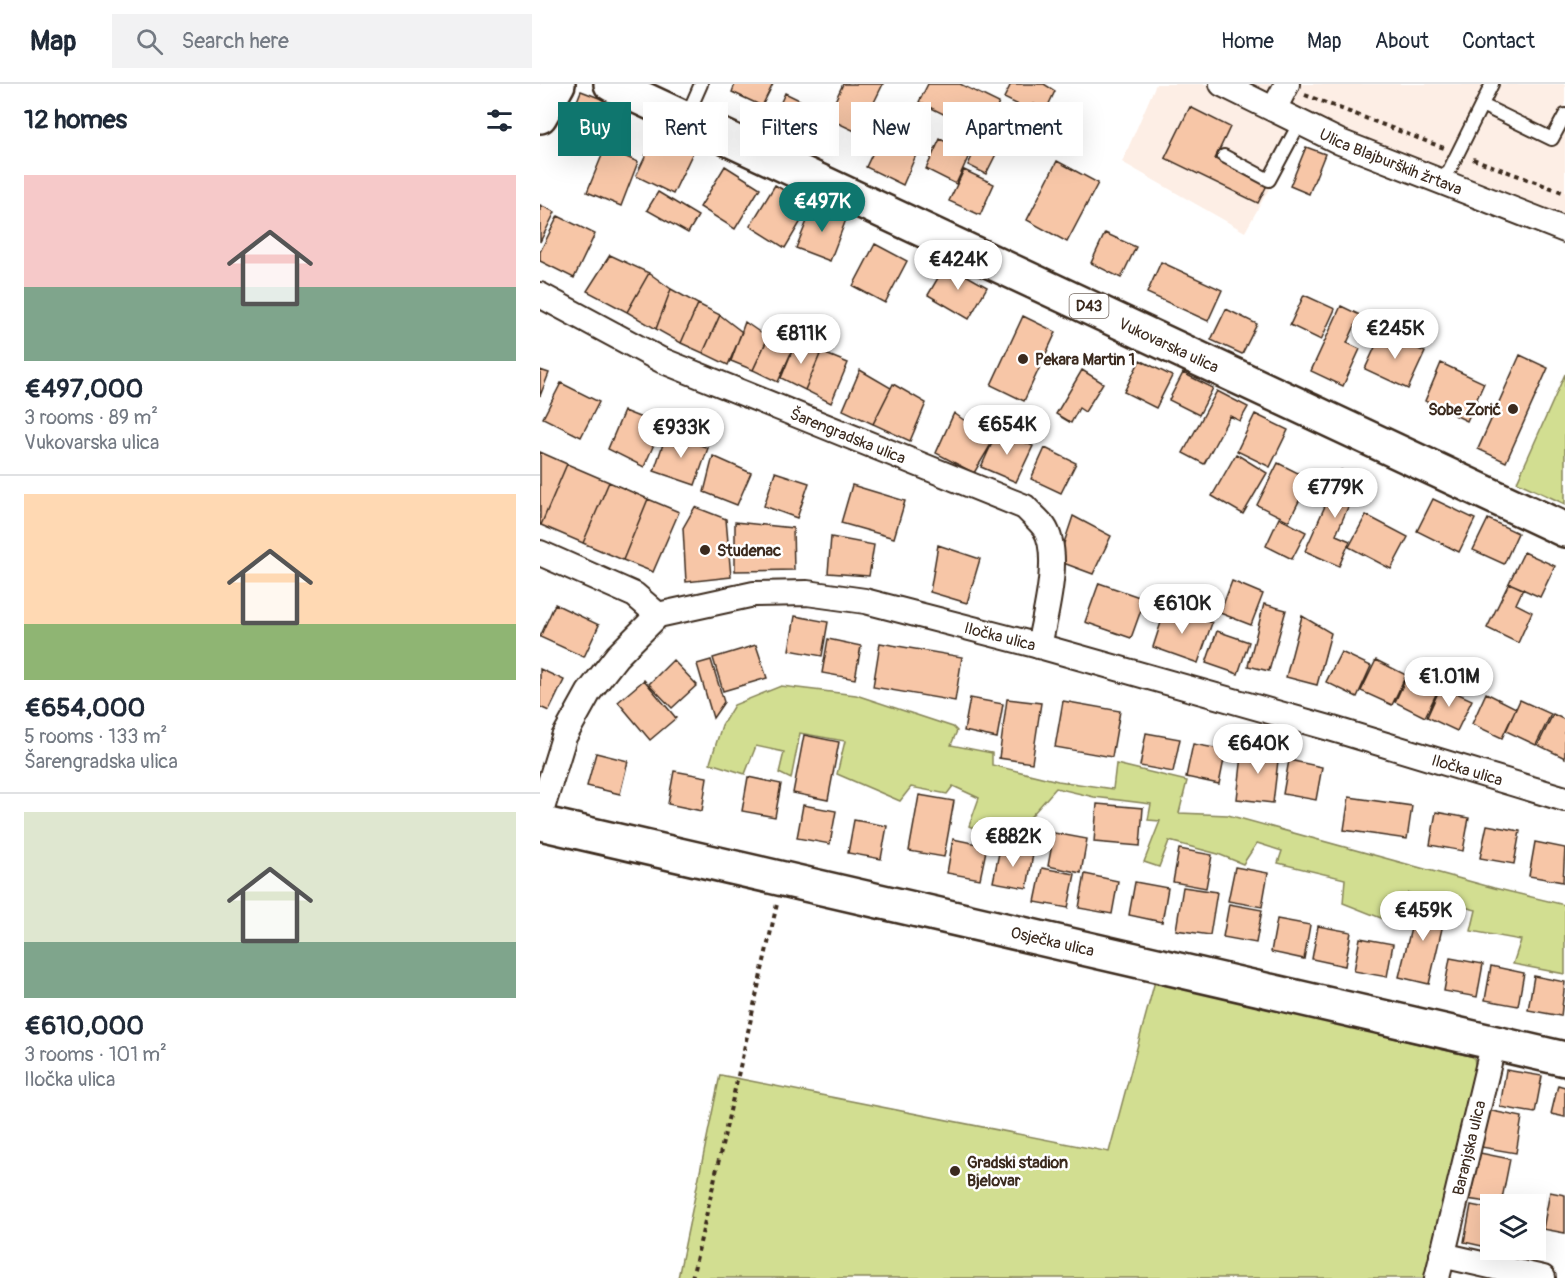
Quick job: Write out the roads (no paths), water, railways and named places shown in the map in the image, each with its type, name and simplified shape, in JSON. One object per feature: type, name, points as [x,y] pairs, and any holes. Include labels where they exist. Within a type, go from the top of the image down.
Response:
[{"type":"street","points":[[540,116],[558,84]]},
{"type":"street","name":"Ulica Blajburških žrtava","points":[[1222,84],[1340,142],[1565,230]]},
{"type":"street","name":"Vukovarska ulica","points":[[619,86],[651,102]]},
{"type":"street","points":[[1274,109],[1286,86]]},
{"type":"street","name":"Vukovarska ulica","points":[[728,139],[1565,530]]},
{"type":"street","name":"Šarengradska ulica","points":[[540,295],[661,360],[1025,507],[1046,529],[1051,553],[1051,583],[1039,646]]},
{"type":"street","points":[[540,553],[635,595],[658,615],[617,656],[588,692],[564,737],[540,815]]},
{"type":"street","name":"Iločka ulica","points":[[658,615],[754,594],[807,593],[865,601],[1039,646],[1333,729],[1565,799]]},
{"type":"street","name":"Osječka ulica","points":[[540,823],[1565,1059]]},
{"type":"street","name":"Baranjska ulica","points":[[1494,1042],[1439,1267],[1543,1278]]},
{"type":"lane","points":[[693,102],[701,84]]},
{"type":"lane","points":[[1443,183],[1492,84]]},
{"type":"lane","points":[[1482,105],[1552,139],[1565,115]]},
{"type":"lane","points":[[1224,156],[1269,180],[1300,122]]},
{"type":"place","name":"Pekara Martin 1","points":[[1023,359]]},
{"type":"place","name":"Sobe Zorić","points":[[1513,409]]},
{"type":"place","name":"Studenac","points":[[705,550]]},
{"type":"place","name":"Gradski stadion Bjelovar","points":[[955,1171]]}]
